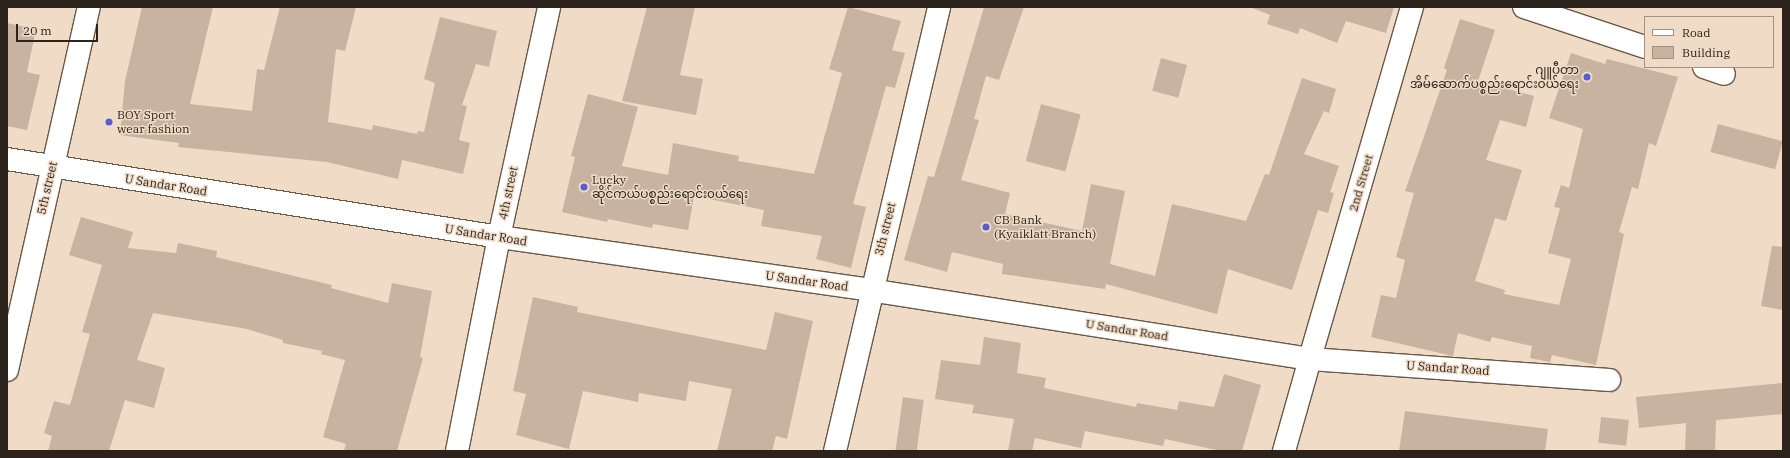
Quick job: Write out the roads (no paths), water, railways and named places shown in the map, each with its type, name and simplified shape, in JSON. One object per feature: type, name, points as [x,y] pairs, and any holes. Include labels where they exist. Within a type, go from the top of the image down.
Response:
[{"type":"street","name":"5th street","points":[[7,370],[89,7]]},
{"type":"street","name":"4th street","points":[[457,451],[499,237],[549,7]]},
{"type":"street","name":"3th street","points":[[835,451],[870,290],[940,7]]},
{"type":"street","name":"2nd Street","points":[[1284,451],[1412,7]]},
{"type":"street","points":[[1524,7],[1644,47]]},
{"type":"street","points":[[1707,68],[1724,74]]},
{"type":"street","name":"U Sandar Road","points":[[7,159],[499,237],[870,290],[1310,359],[1609,380]]},
{"type":"place","name":"ဂျူပီတာ အိမ်ဆောက်ပစ္စည်းရောင်းဝယ်ရေး","points":[[1587,77]]},
{"type":"place","name":"BOY Sport wear fashion","points":[[109,122]]},
{"type":"place","name":"Lucky ဆိုင်ကယ်ပစ္စည်းရောင်း၀ယ်ရေး","points":[[584,187]]},
{"type":"place","name":"CB Bank (Kyaiklatt Branch)","points":[[986,227]]}]
